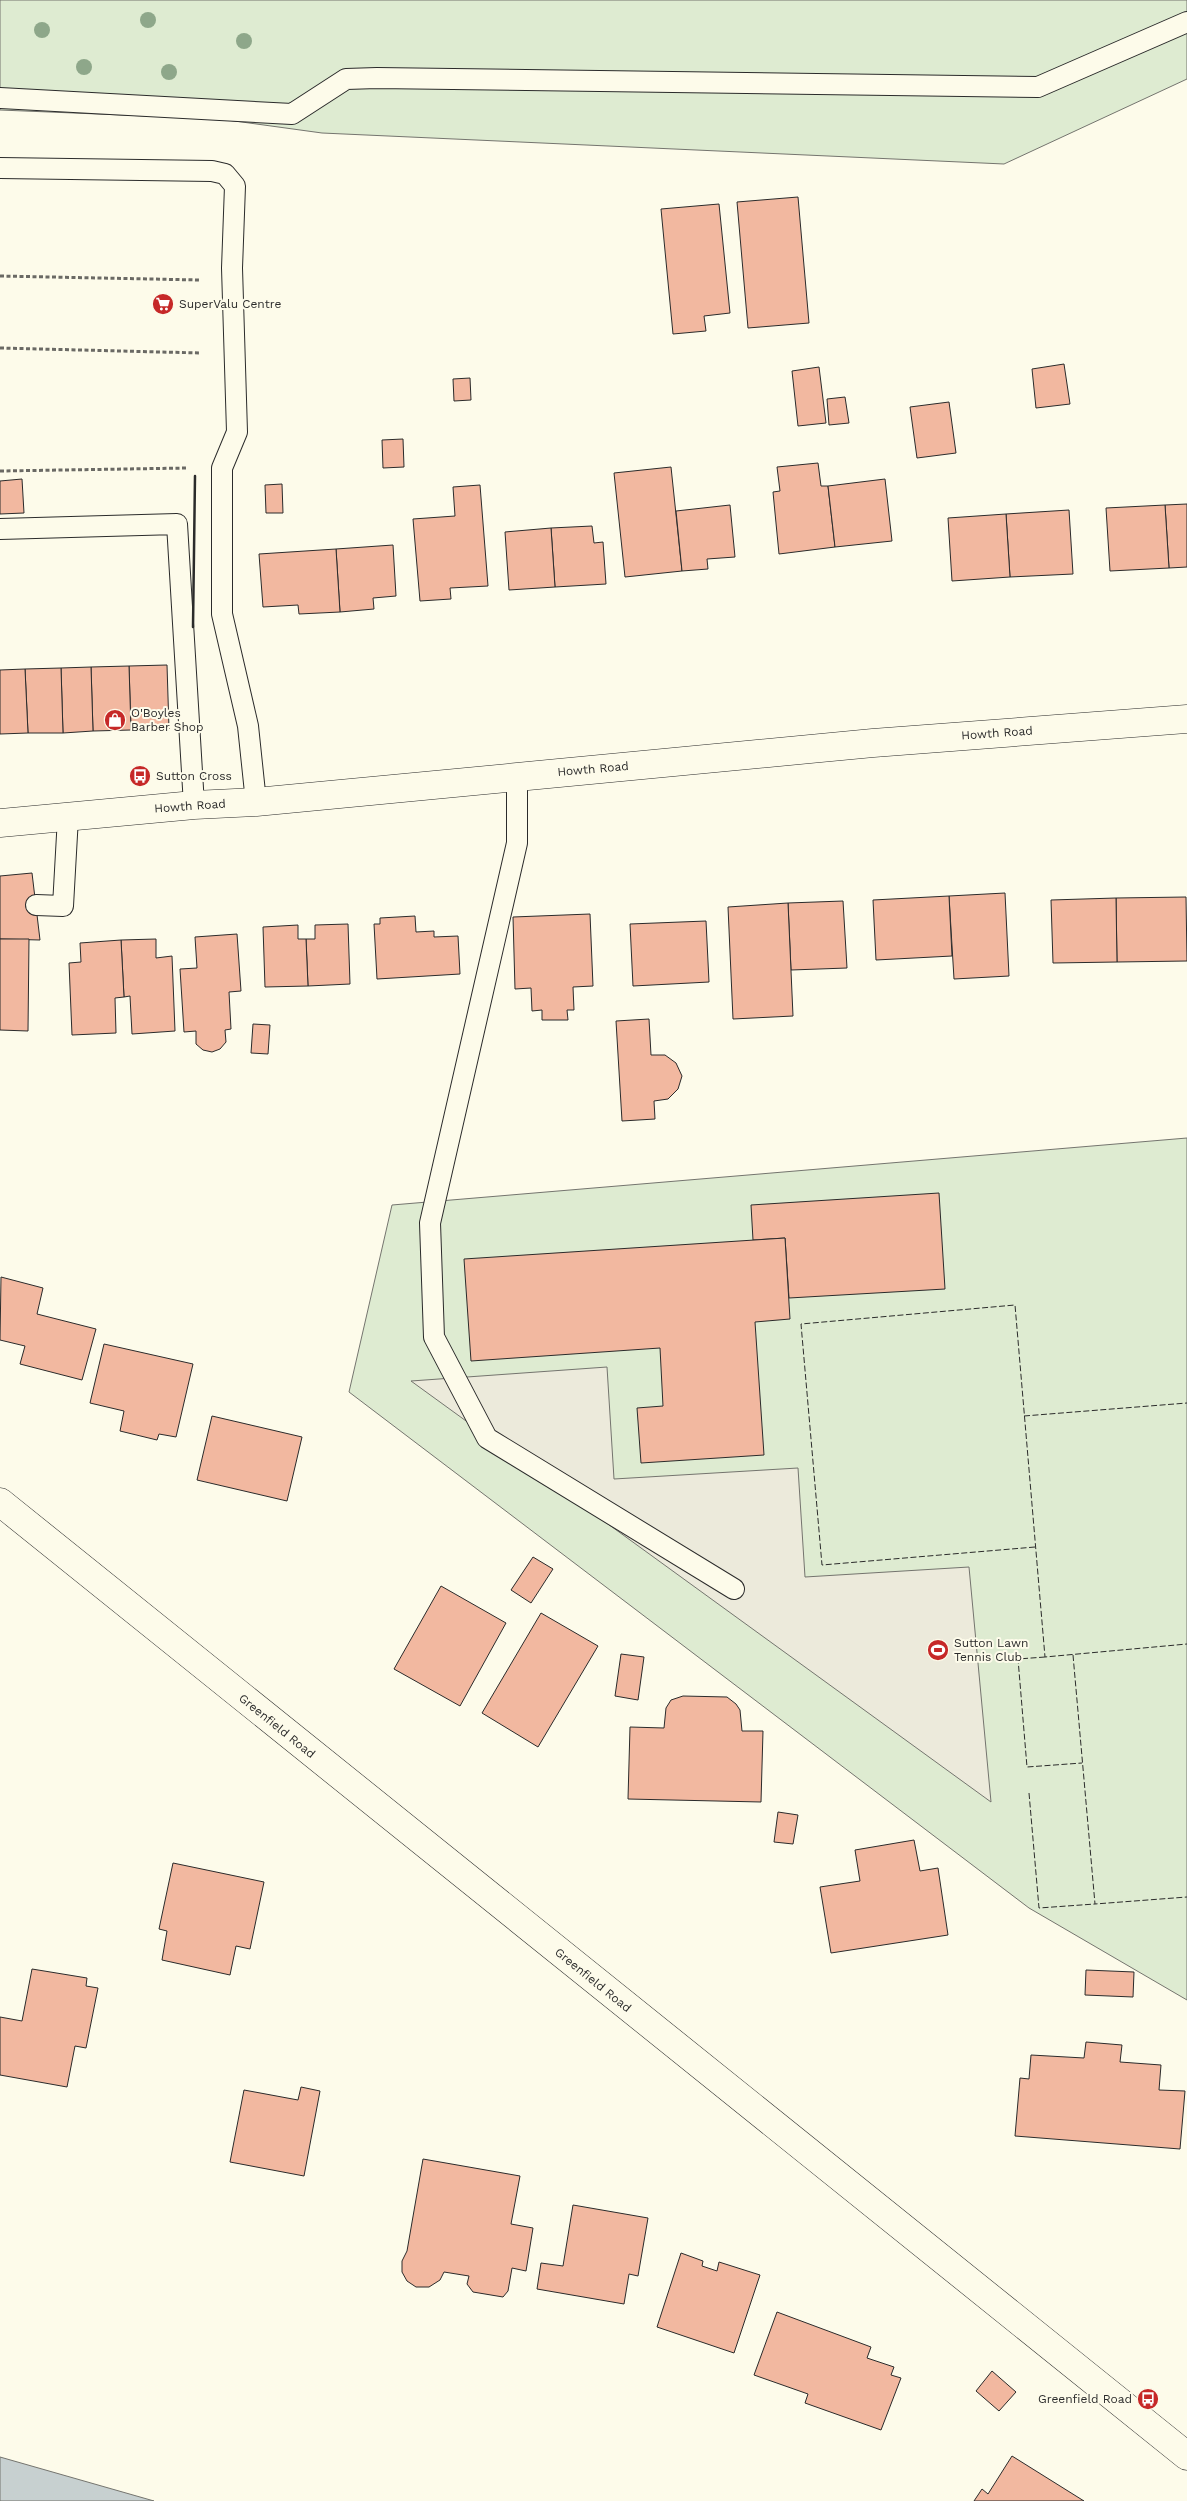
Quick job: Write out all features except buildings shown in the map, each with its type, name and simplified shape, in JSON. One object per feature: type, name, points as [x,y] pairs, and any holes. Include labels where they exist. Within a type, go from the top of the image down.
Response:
[{"type":"main road","name":"Howth Road","points":[[0,823],[194,805],[256,802],[872,743],[1187,719]]},
{"type":"main road","name":"Greenfield Road","points":[[0,1502],[1187,2456]]},
{"type":"lane","points":[[0,98],[292,114],[346,79],[1038,87],[1187,22]]},
{"type":"lane","points":[[0,168],[212,171],[225,174],[235,186],[232,281],[237,432],[222,468],[222,614],[248,726],[256,802]]},
{"type":"lane","points":[[0,529],[177,524],[194,805]]},
{"type":"lane","points":[[518,776],[517,843],[430,1223],[434,1337],[487,1438],[734,1589]]},
{"type":"lane","points":[[36,905],[63,906],[68,817]]},
{"type":"path","points":[[0,276],[232,281]]},
{"type":"path","points":[[0,348],[234,354]]},
{"type":"path","points":[[0,471],[222,468]]},
{"type":"green space","points":[[0,0],[1187,0],[1187,79],[1004,164],[322,133],[220,119],[0,110]]},
{"type":"green space","name":"Sutton Lawn Tennis Club","points":[[1187,1138],[1187,2000],[1029,1908],[349,1392],[392,1205]]},
{"type":"shaded area","points":[[607,1367],[614,1479],[798,1468],[805,1577],[969,1567],[991,1802],[411,1381]]},
{"type":"shaded area","points":[[0,2457],[154,2501],[0,2501]]},
{"type":"fence","points":[[1035,1547],[822,1565],[801,1324],[1015,1305],[1045,1657],[1187,1644]]},
{"type":"fence","points":[[1024,1416],[1187,1403]]},
{"type":"fence","points":[[1073,1655],[1095,1904],[1187,1897]]},
{"type":"fence","points":[[1045,1657],[1018,1659],[1027,1767],[1082,1763]]},
{"type":"fence","points":[[1029,1793],[1039,1908],[1095,1904]]},
{"type":"wall","points":[[193,627],[195,476]]},
{"type":"place","name":"SuperValu Centre","points":[[163,304]]},
{"type":"place","name":"O'Boyles Barber Shop","points":[[115,720]]},
{"type":"place","name":"Sutton Cross","points":[[140,776]]},
{"type":"place","name":"Sutton Lawn Tennis Club","points":[[938,1650]]},
{"type":"place","name":"Greenfield Road","points":[[1148,2399]]}]
